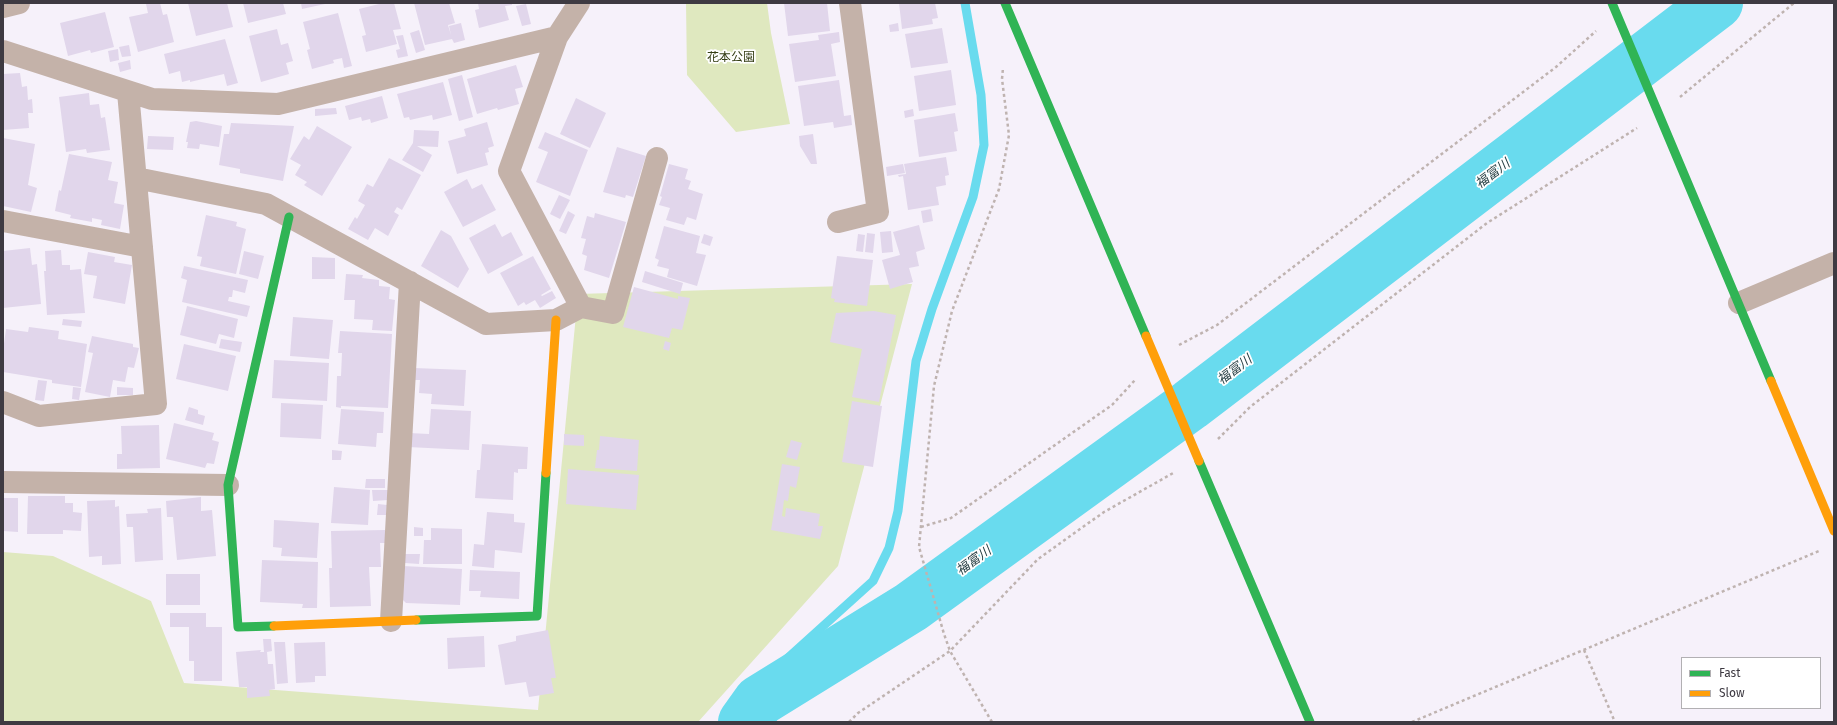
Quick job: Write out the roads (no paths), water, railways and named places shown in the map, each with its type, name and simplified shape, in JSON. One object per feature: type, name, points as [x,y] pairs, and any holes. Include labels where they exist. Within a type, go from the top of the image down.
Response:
[{"type":"street","points":[[3,7],[19,3]]},
{"type":"street","points":[[580,3],[557,37],[509,171],[581,307]]},
{"type":"street","points":[[838,222],[878,212],[850,3]]},
{"type":"street","points":[[1005,3],[1310,722]]},
{"type":"street","points":[[1612,3],[1834,531]]},
{"type":"street","points":[[3,51],[152,99],[278,104],[557,37]]},
{"type":"street","points":[[3,402],[39,416],[156,404],[128,92]]},
{"type":"street","points":[[136,178],[266,204],[486,324],[556,320],[581,307],[613,313],[657,158]]},
{"type":"street","points":[[289,217],[228,485],[238,627],[537,616],[556,320]]},
{"type":"street","points":[[3,221],[142,246]]},
{"type":"street","points":[[1739,303],[1834,263]]},
{"type":"street","points":[[391,621],[410,282]]},
{"type":"street","points":[[3,482],[228,485]]},
{"type":"waterway","points":[[759,701],[780,665],[873,581],[889,548],[898,511],[916,361],[932,309],[973,197],[984,145],[981,95],[965,3]]},
{"type":"waterway","name":"福富川","points":[[744,722],[759,701],[911,607],[1190,405],[1717,3]]},
{"type":"park label","name":"花本公園","points":[[731,58]]}]
